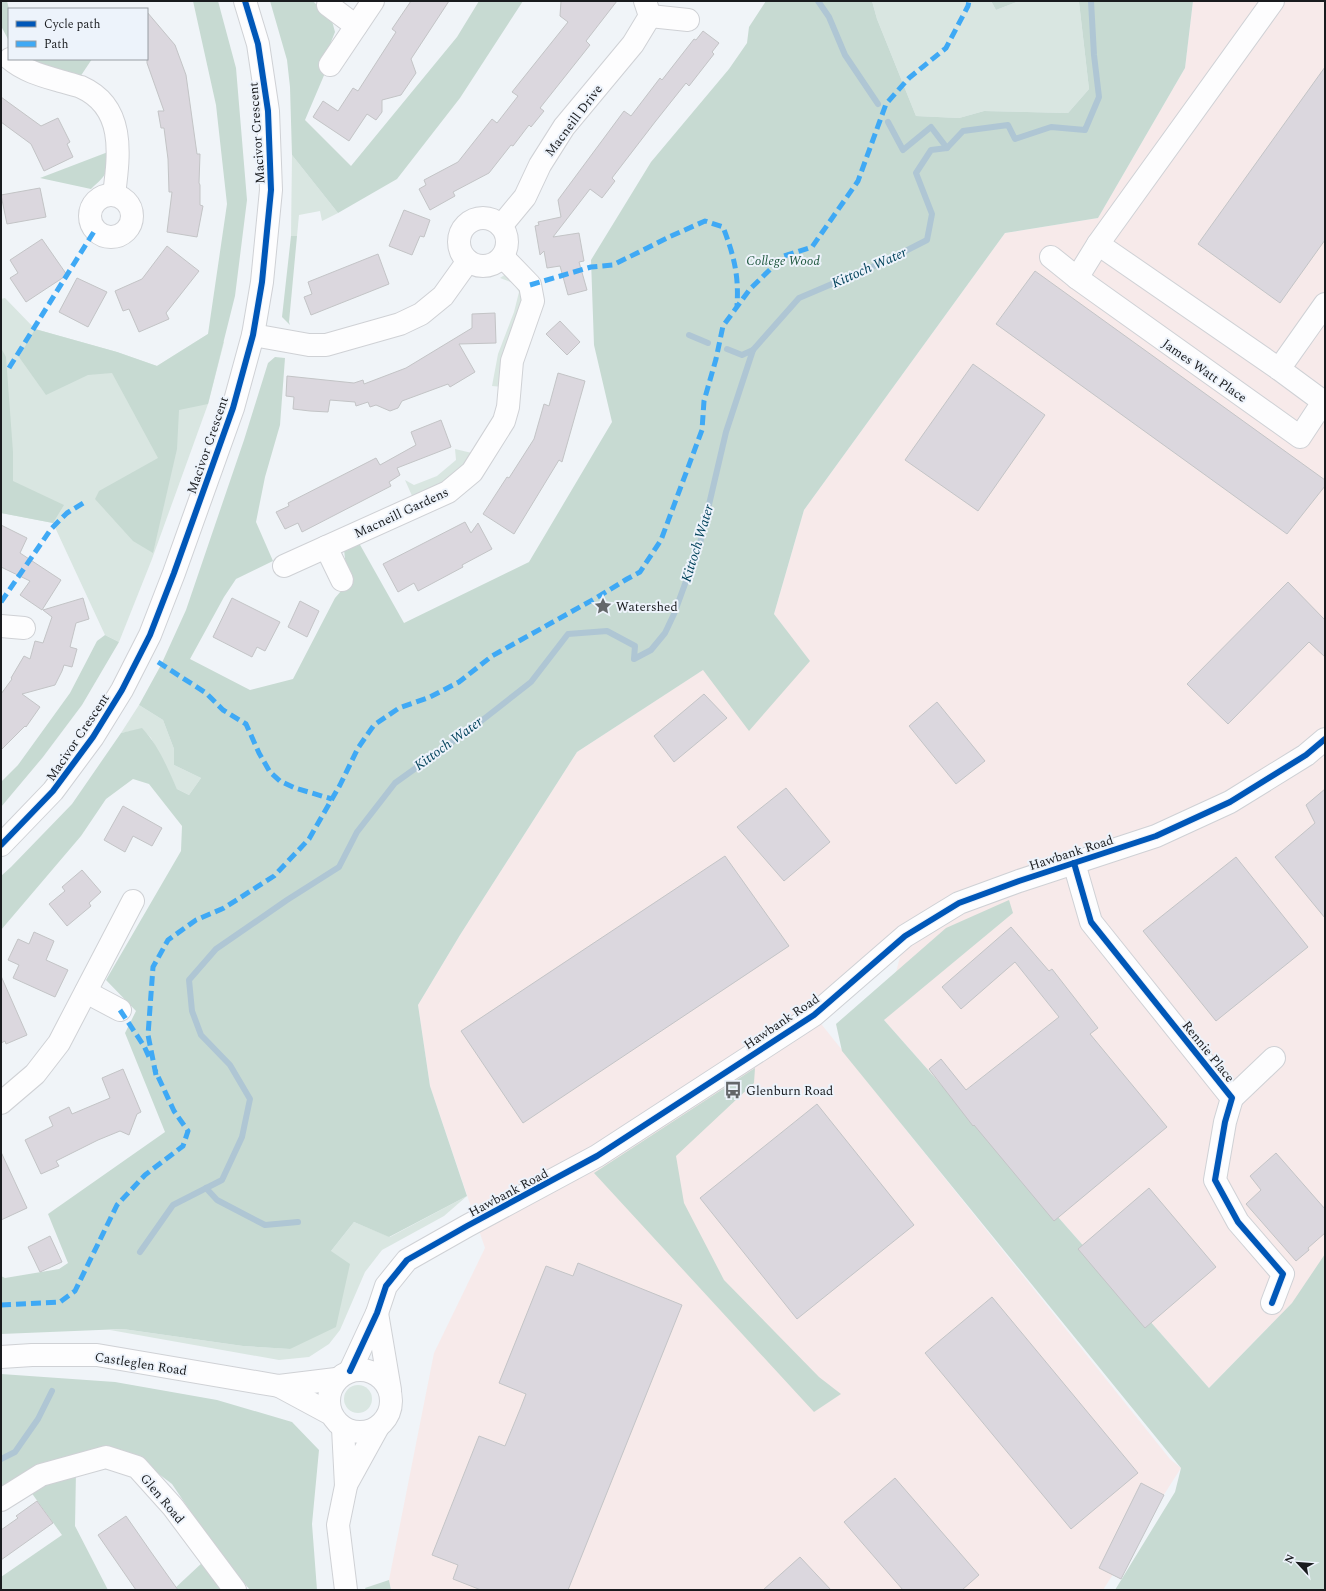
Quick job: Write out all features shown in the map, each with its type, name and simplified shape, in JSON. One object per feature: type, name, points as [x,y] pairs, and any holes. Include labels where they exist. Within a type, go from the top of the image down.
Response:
[{"type":"street","name":"Macivor Crescent","points":[[1,845],[53,792],[93,736],[122,690],[150,635],[174,573],[233,408],[253,335],[262,282],[271,190],[268,111],[258,44],[245,1]]},
{"type":"street","points":[[330,65],[374,1]]},
{"type":"street","points":[[1077,278],[1098,244],[1273,1]]},
{"type":"street","points":[[328,5],[356,26]]},
{"type":"street","name":"Macneill Drive","points":[[501,226],[525,197],[540,165],[564,127],[633,44],[647,9],[688,20]]},
{"type":"street","points":[[12,60],[32,72],[82,88],[99,98],[110,111],[115,122],[119,157],[114,195]]},
{"type":"street","points":[[480,218],[492,220],[501,226],[507,241],[503,257],[495,263],[486,266],[476,265],[468,261],[461,252],[460,241],[462,230],[470,222],[480,218]]},
{"type":"street","name":"James Watt Place","points":[[1052,257],[1077,278],[1300,437],[1324,403],[1279,369],[1098,244]]},
{"type":"street","name":"Macneill Gardens","points":[[284,566],[448,492],[472,472],[504,421],[508,408],[512,361],[533,301],[530,285],[503,257]]},
{"type":"street","points":[[253,335],[309,345],[326,345],[400,324],[421,314],[443,296],[468,261]]},
{"type":"street","points":[[1279,369],[1325,304]]},
{"type":"street","points":[[326,548],[342,580]]},
{"type":"street","points":[[1,626],[24,628]]},
{"type":"street","name":"Hawbank Road","points":[[343,1375],[377,1313],[386,1286],[407,1260],[597,1156],[814,1015],[905,936],[959,903],[1019,881],[1156,836],[1230,802],[1306,756],[1325,739]]},
{"type":"street","name":"Rennie Place","points":[[1074,863],[1091,922],[1232,1098]]},
{"type":"street","points":[[1,1103],[34,1074],[59,1043],[132,901]]},
{"type":"street","points":[[86,992],[120,1010]]},
{"type":"street","name":"Rennie Place","points":[[1272,1303],[1283,1274],[1238,1222],[1215,1180],[1225,1122],[1232,1098],[1274,1058]]},
{"type":"street","name":"Hawbank Road","points":[[377,1313],[390,1390]]},
{"type":"street","name":"Castleglen Road","points":[[1,1357],[32,1354],[97,1355],[280,1386],[343,1375]]},
{"type":"street","points":[[346,1486],[337,1421],[328,1396],[343,1375],[366,1370],[380,1377],[390,1390],[391,1404],[387,1416],[378,1427],[346,1486],[338,1525],[346,1590]]},
{"type":"street","name":"Castleglen Road","points":[[280,1386],[337,1421]]},
{"type":"street","points":[[337,1421],[361,1433],[378,1427]]},
{"type":"street","name":"Glen Road","points":[[1,1500],[41,1475],[106,1457],[137,1467],[173,1507],[235,1590]]},
{"type":"shaded area","points":[[872,1],[991,1],[996,10],[1019,1],[1079,2],[1089,89],[1068,113],[984,111],[959,118],[916,116],[877,19]]},
{"type":"shaded area","points":[[1193,1],[1325,1],[1325,1256],[1298,1297],[1209,1388],[884,1020],[905,937],[814,1015],[1170,1459],[1181,1468],[1103,1590],[391,1590],[389,1580],[434,1353],[485,1248],[430,1086],[418,1005],[460,935],[577,752],[704,669],[749,730],[809,661],[774,614],[804,510],[1005,233],[1098,218],[1185,68]]},
{"type":"shaded area","points":[[292,155],[338,213],[322,221],[320,211],[299,215],[297,236],[291,236]]},
{"type":"shaded area","points":[[506,274],[526,290],[503,387],[492,386],[498,354],[514,312],[519,292],[513,283],[500,278]]},
{"type":"shaded area","points":[[5,298],[35,329],[117,352],[157,366],[208,334],[224,342],[208,404],[152,559],[119,642],[105,635],[53,523],[1,513],[1,299]]},
{"type":"shaded area","points":[[455,449],[472,453],[460,470],[440,485],[413,498],[405,480],[414,485],[437,476],[456,460]]},
{"type":"shaded area","points":[[139,705],[163,720],[174,749],[174,765],[201,778],[189,795],[177,789],[151,738],[142,729],[121,733]]},
{"type":"shaded area","points":[[467,1196],[444,1216],[382,1250],[365,1272],[340,1330],[329,1344],[309,1357],[279,1360],[110,1330],[123,1329],[243,1346],[290,1349],[331,1251],[354,1222],[390,1237]]},
{"type":"shaded area","points":[[358,1385],[368,1389],[372,1399],[368,1409],[358,1413],[348,1409],[344,1399],[348,1389]]},
{"type":"green space","points":[[1,1],[7,1],[9,8],[8,39],[1,26]]},
{"type":"green space","points":[[193,1],[218,1],[236,68],[247,200],[235,296],[208,404],[179,410],[177,449],[153,553],[133,541],[95,499],[99,491],[158,458],[112,373],[88,375],[46,395],[19,357],[35,329],[117,352],[157,366],[208,334],[227,204],[216,105]]},
{"type":"green space","points":[[270,1],[313,1],[332,21],[335,32],[323,62],[325,73],[305,120],[351,166],[457,37],[479,1],[523,1],[460,98],[397,179],[338,213],[292,155],[290,87],[287,60]]},
{"type":"green space","name":"College Wood","points":[[766,1],[872,1],[877,19],[916,116],[959,118],[984,111],[1068,113],[1089,89],[1079,2],[1075,1],[1193,1],[1185,68],[1098,218],[1005,233],[804,510],[774,614],[810,661],[749,731],[703,670],[577,752],[460,935],[418,1005],[430,1086],[467,1196],[389,1237],[354,1222],[331,1251],[350,1264],[336,1327],[290,1349],[243,1346],[123,1329],[1,1334],[1,1276],[5,1278],[59,1269],[68,1263],[48,1214],[165,1132],[125,1033],[136,1011],[106,980],[181,851],[182,826],[149,784],[133,779],[106,799],[81,836],[1,930],[1,876],[72,804],[121,733],[142,728],[158,749],[177,789],[189,795],[201,778],[174,765],[174,749],[163,720],[139,705],[161,665],[186,610],[244,440],[268,363],[275,357],[285,358],[280,425],[265,477],[256,522],[273,561],[236,579],[224,597],[190,659],[250,690],[293,679],[335,598],[348,583],[344,550],[359,543],[404,623],[529,562],[612,422],[594,345],[591,260],[651,162],[729,69],[747,43],[749,27]]},
{"type":"green space","points":[[991,1],[1019,1],[996,10]]},
{"type":"green space","points":[[28,60],[91,60],[80,77]]},
{"type":"green space","points":[[108,152],[108,165],[106,173],[91,189],[40,178]]},
{"type":"green space","points":[[291,236],[297,236],[289,322],[290,325],[282,317]]},
{"type":"green space","points":[[1,348],[6,357],[13,452],[13,481],[64,505],[53,523],[1,513]]},
{"type":"green space","points":[[105,635],[119,642],[82,705],[43,757],[1,807],[1,782],[18,765],[70,693],[97,641]]},
{"type":"green space","points":[[1009,900],[1013,913],[884,1020],[1209,1388],[1292,1303],[1325,1254],[1325,1590],[1115,1590],[1175,1492],[1181,1468],[842,1051],[836,1024],[946,928]]},
{"type":"green space","points":[[755,1068],[754,1083],[676,1156],[684,1203],[724,1280],[819,1377],[841,1394],[814,1412],[594,1173]]},
{"type":"green space","points":[[1,1374],[115,1382],[217,1400],[292,1422],[319,1450],[312,1524],[317,1590],[250,1590],[215,1548],[172,1484],[139,1459],[1,1488]]},
{"type":"green space","points":[[76,1471],[75,1526],[108,1590],[1,1590],[1,1577],[62,1535],[28,1488]]},
{"type":"green space","points":[[203,1562],[224,1590],[173,1590]]},
{"type":"green space","points":[[389,1580],[391,1590],[366,1590],[365,1588]]},
{"type":"building","points":[[411,1],[449,1],[411,59],[416,73],[401,95],[382,100],[382,112],[376,120],[367,114],[349,141],[313,117],[323,101],[338,111],[353,88],[358,91],[396,32],[392,29]]},
{"type":"building","points":[[561,1],[617,1],[586,41],[590,45],[540,108],[544,111],[531,127],[529,125],[489,173],[453,192],[455,196],[430,210],[419,189],[426,185],[424,180],[458,162],[492,119],[497,123],[518,96],[512,92],[568,22],[560,16]]},
{"type":"building","points":[[148,13],[175,45],[186,75],[197,154],[200,154],[200,205],[203,206],[197,237],[167,232],[172,192],[169,192],[168,159],[164,128],[161,128],[158,111],[164,111],[147,63]]},
{"type":"building","points":[[703,31],[719,43],[712,52],[714,54],[689,86],[686,83],[655,122],[612,178],[615,181],[602,198],[590,189],[553,237],[579,233],[584,261],[579,262],[587,290],[568,295],[560,266],[547,268],[544,251],[540,255],[535,226],[539,225],[538,222],[561,217],[558,200],[624,111],[631,116],[660,78],[662,80],[694,39],[696,40]]},
{"type":"building","points":[[1325,67],[1325,240],[1280,303],[1198,244]]},
{"type":"building","points":[[1,97],[41,126],[58,118],[70,142],[67,144],[73,157],[44,171],[31,144],[1,122]]},
{"type":"building","points":[[40,188],[46,217],[7,224],[1,195]]},
{"type":"building","points":[[404,210],[430,220],[424,237],[420,236],[412,255],[389,246]]},
{"type":"building","points":[[42,239],[67,275],[26,302],[10,278],[18,273],[10,260]]},
{"type":"building","points":[[167,246],[199,271],[166,313],[169,319],[139,332],[129,309],[123,311],[115,291],[142,279]]},
{"type":"building","points":[[378,254],[389,284],[311,315],[304,297],[312,294],[308,282]]},
{"type":"building","points":[[1035,271],[1325,480],[1325,486],[1287,534],[996,324]]},
{"type":"building","points":[[77,278],[107,292],[88,327],[59,312]]},
{"type":"building","points":[[495,313],[496,343],[459,344],[475,372],[450,387],[448,384],[402,401],[398,408],[390,411],[376,405],[370,407],[368,402],[356,406],[355,402],[330,400],[328,412],[310,411],[293,409],[294,397],[286,396],[287,376],[354,383],[363,380],[364,384],[406,368],[472,328],[472,314]]},
{"type":"building","points":[[560,321],[580,342],[567,355],[546,334]]},
{"type":"building","points":[[973,364],[1045,415],[978,511],[905,460]]},
{"type":"building","points":[[558,373],[585,381],[562,462],[559,460],[514,534],[483,514],[507,477],[509,478],[534,439],[544,404],[549,406]]},
{"type":"building","points":[[441,420],[451,447],[397,468],[400,475],[389,482],[391,486],[302,532],[298,523],[285,529],[276,512],[289,506],[288,503],[376,458],[380,465],[416,445],[411,432]]},
{"type":"building","points":[[465,522],[471,533],[478,523],[492,549],[462,565],[463,567],[418,591],[414,583],[398,592],[383,564]]},
{"type":"building","points":[[1,525],[27,538],[20,553],[61,580],[42,610],[20,595],[30,581],[1,567]]},
{"type":"building","points":[[1288,582],[1325,620],[1325,657],[1309,642],[1228,724],[1187,684]]},
{"type":"building","points":[[83,598],[89,619],[76,623],[70,647],[77,649],[72,667],[64,665],[55,685],[22,694],[40,707],[26,727],[25,726],[1,750],[1,694],[12,679],[11,678],[24,656],[30,659],[35,641],[43,643],[52,617],[43,610]]},
{"type":"building","points":[[232,598],[280,622],[265,651],[257,647],[252,657],[213,637]]},
{"type":"building","points":[[300,601],[319,611],[307,637],[288,627]]},
{"type":"building","points":[[704,694],[727,718],[674,762],[654,736]]},
{"type":"building","points":[[937,702],[985,761],[956,784],[909,726]]},
{"type":"building","points":[[786,788],[830,842],[784,881],[737,827]]},
{"type":"building","points":[[1325,789],[1325,918],[1275,857],[1315,823],[1306,805]]},
{"type":"building","points":[[123,806],[162,828],[152,846],[133,836],[125,852],[104,840]]},
{"type":"building","points":[[725,856],[789,946],[523,1123],[461,1031]]},
{"type":"building","points":[[1236,857],[1308,947],[1216,1021],[1143,931]]},
{"type":"building","points":[[82,870],[101,892],[89,903],[91,906],[67,926],[49,904],[65,891],[62,887]]},
{"type":"building","points":[[1011,927],[1049,971],[1052,969],[1098,1028],[1090,1034],[1167,1127],[1054,1221],[974,1125],[973,1126],[929,1069],[941,1059],[966,1090],[1059,1017],[1015,962],[961,1009],[942,987]]},
{"type":"building","points":[[34,932],[54,941],[46,960],[68,970],[55,997],[13,978],[19,965],[8,960],[18,939],[29,944]]},
{"type":"building","points":[[1,976],[27,1035],[6,1044],[5,1041],[1,1043]]},
{"type":"building","points":[[123,1069],[141,1112],[137,1114],[129,1135],[120,1131],[98,1140],[56,1161],[59,1166],[41,1174],[25,1140],[53,1126],[49,1117],[69,1107],[72,1114],[110,1098],[102,1078]]},
{"type":"building","points":[[817,1104],[914,1225],[797,1319],[700,1198]]},
{"type":"building","points":[[1,1152],[27,1208],[1,1220]]},
{"type":"building","points":[[1276,1153],[1325,1209],[1325,1233],[1296,1261],[1246,1204],[1261,1190],[1250,1176]]},
{"type":"building","points":[[1149,1188],[1216,1267],[1145,1328],[1078,1249]]},
{"type":"building","points":[[50,1236],[62,1262],[40,1272],[28,1247]]},
{"type":"building","points":[[578,1263],[682,1305],[568,1590],[481,1590],[453,1579],[458,1565],[432,1555],[479,1436],[505,1446],[521,1407],[526,1394],[499,1383],[546,1266],[573,1276]]},
{"type":"building","points":[[992,1297],[1138,1473],[1071,1529],[925,1353]]},
{"type":"building","points":[[895,1478],[979,1575],[962,1590],[903,1590],[844,1522]]},
{"type":"building","points":[[1141,1483],[1164,1495],[1121,1579],[1099,1568]]},
{"type":"building","points":[[37,1501],[53,1523],[1,1560],[1,1530],[18,1518],[16,1516]]},
{"type":"building","points":[[126,1516],[178,1590],[136,1590],[98,1535]]},
{"type":"building","points":[[800,1557],[831,1590],[763,1590]]},
{"type":"waterway","points":[[818,1],[829,17],[845,55],[878,104]]},
{"type":"waterway","name":"Kittoch Water","points":[[140,1252],[173,1205],[222,1180],[242,1137],[250,1099],[230,1065],[201,1035],[192,1011],[189,980],[216,949],[287,900],[339,867],[357,832],[395,783],[480,722],[531,682],[568,634],[607,631],[635,646],[634,659],[651,650],[665,633],[674,614],[700,543],[726,432],[753,350],[799,298],[886,261],[927,240],[932,214],[916,173],[931,150],[947,148],[963,131],[1008,125],[1015,139],[1051,127],[1085,130],[1099,97],[1094,55],[1091,1]]},
{"type":"waterway","points":[[888,122],[903,150],[931,127],[947,148]]},
{"type":"waterway","points":[[689,335],[708,343]]},
{"type":"waterway","points":[[727,349],[742,355],[753,350]]},
{"type":"waterway","points":[[206,1188],[217,1200],[265,1225],[298,1222]]},
{"type":"waterway","name":"Kittoch Water","points":[[1,1459],[15,1452],[38,1419],[52,1391]]},
{"type":"marked path","points":[[156,1075],[148,1035],[153,967],[168,940],[196,920],[224,908],[274,876],[309,839],[340,785],[358,748],[374,725],[399,708],[430,697],[459,682],[492,656],[640,572],[661,540],[702,430],[704,401],[716,359],[723,326],[750,289],[784,256],[812,247],[858,181],[886,104],[909,78],[946,48],[968,6],[969,1]]},
{"type":"marked path","points":[[530,285],[591,267],[613,265],[705,221],[723,227],[735,266],[737,306]]},
{"type":"marked path","points":[[9,368],[95,230]]},
{"type":"marked path","points":[[1,602],[51,529],[67,513],[85,502]]},
{"type":"marked path","points":[[158,662],[206,693],[223,710],[246,724],[259,753],[270,772],[280,781],[295,788],[332,799]]},
{"type":"marked path","points":[[120,1010],[144,1046],[150,1059]]},
{"type":"marked path","points":[[1,1305],[60,1302],[75,1291],[117,1205],[145,1175],[183,1146],[188,1131],[174,1111],[155,1070]]},
{"type":"cycle path","points":[[1,845],[53,791],[93,737],[122,690],[150,635],[174,573],[233,408],[253,335],[262,282],[271,190],[268,111],[258,44],[245,1]]},
{"type":"cycle path","points":[[350,1371],[377,1313],[386,1286],[407,1260],[597,1156],[814,1015],[905,936],[959,903],[1019,881],[1156,836],[1230,802],[1306,755],[1325,739]]},
{"type":"cycle path","points":[[1074,863],[1091,922],[1232,1098],[1225,1122],[1215,1180],[1238,1222],[1283,1274],[1272,1303]]},
{"type":"place","name":"Watershed","points":[[603,606]]},
{"type":"place","name":"Glenburn Road","points":[[733,1090]]}]
